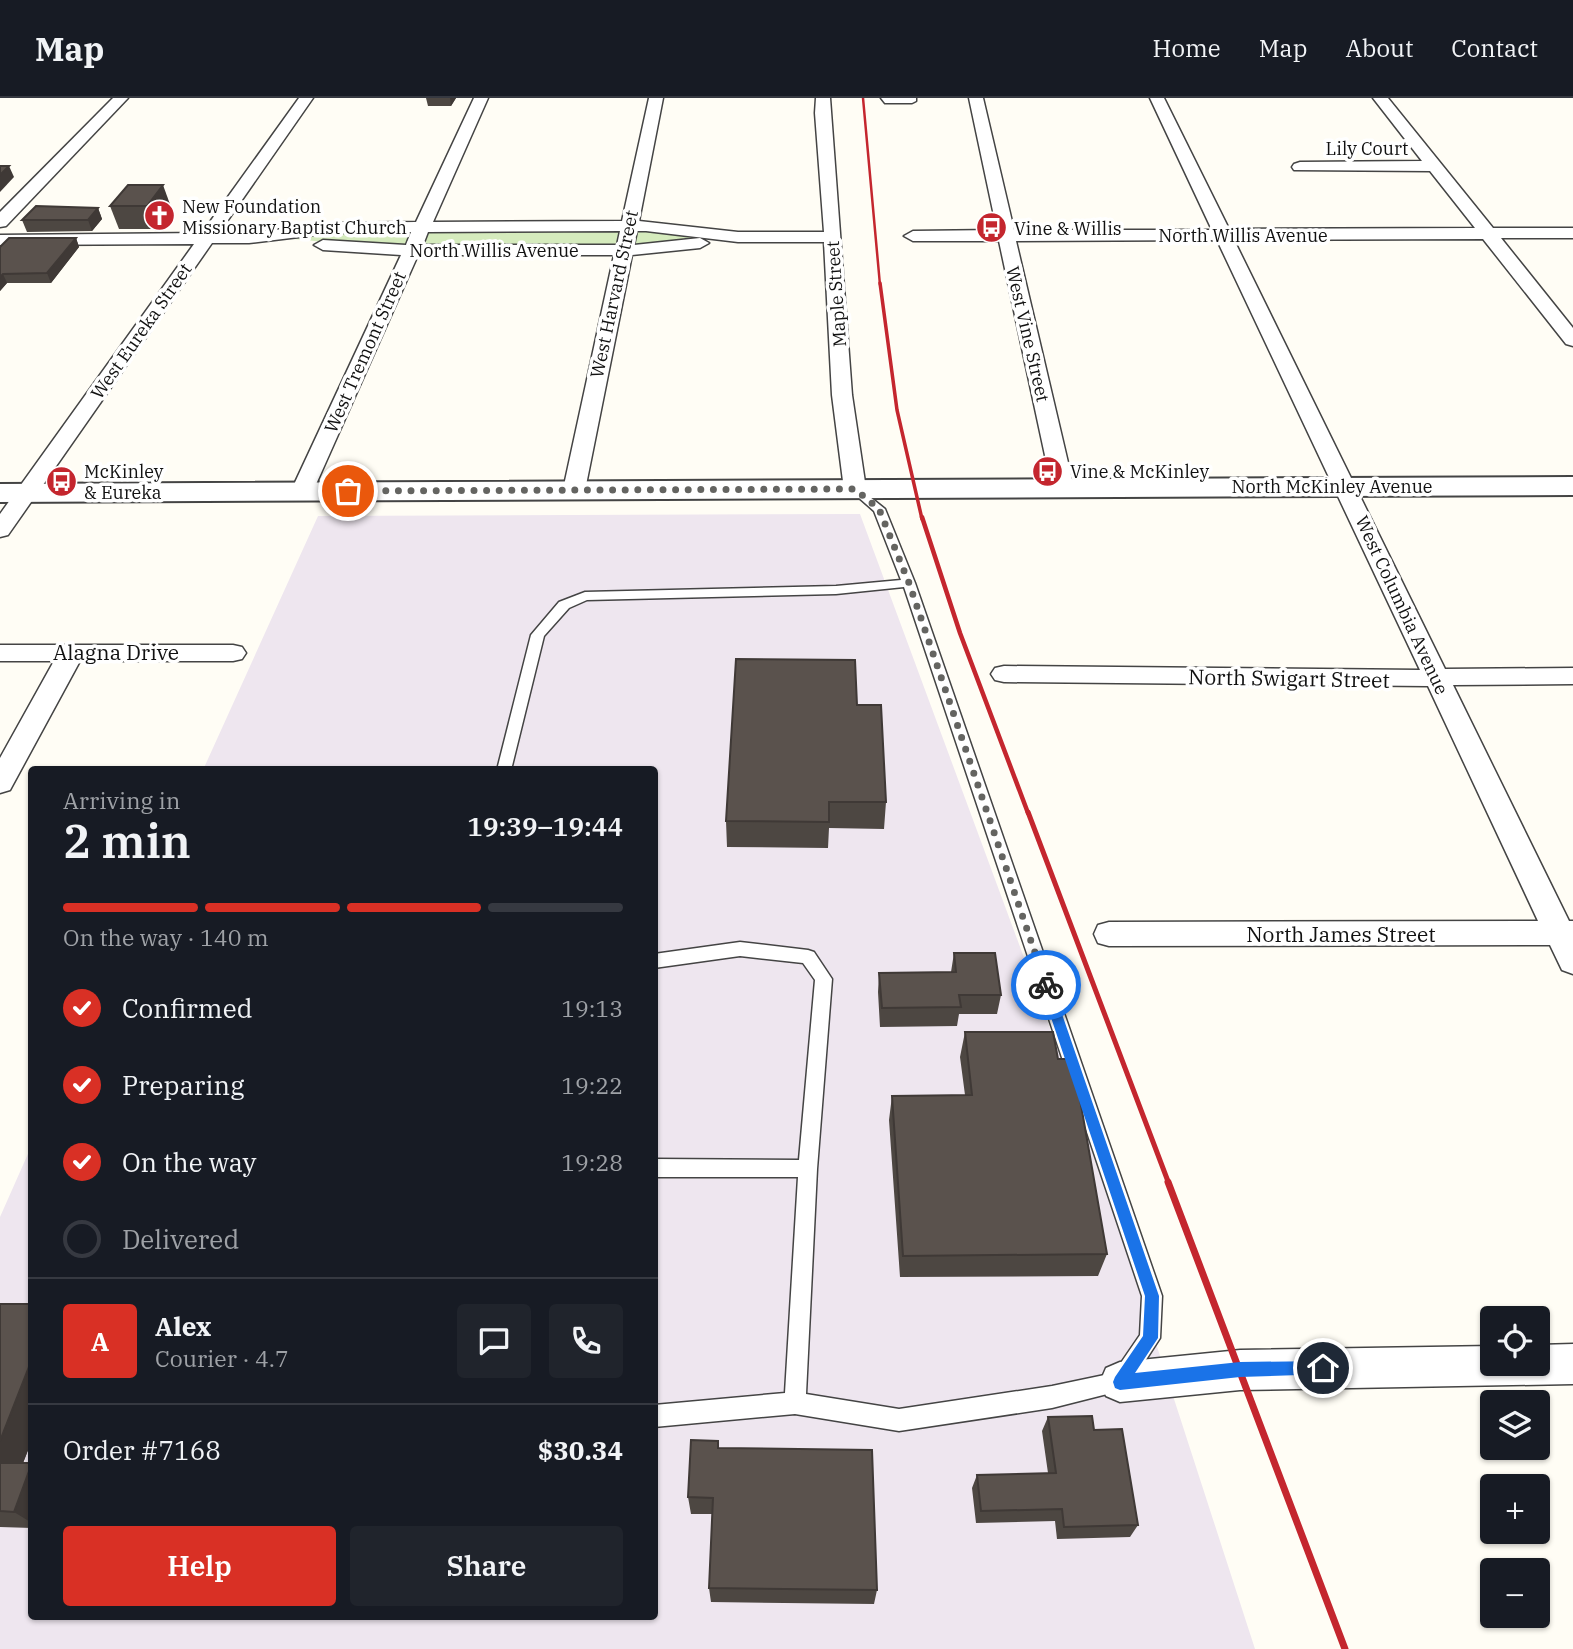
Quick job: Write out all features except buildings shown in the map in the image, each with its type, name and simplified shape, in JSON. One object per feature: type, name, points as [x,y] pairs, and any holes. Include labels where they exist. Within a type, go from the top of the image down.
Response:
[{"type":"street","points":[[0,222],[121,98]]},
{"type":"street","name":"West Eureka Street","points":[[0,530],[14,493],[207,239],[306,98]]},
{"type":"street","name":"West Tremont Street","points":[[302,491],[481,98]]},
{"type":"street","name":"West Harvard Street","points":[[574,490],[656,98]]},
{"type":"street","name":"Maple Street","points":[[823,98],[842,395],[855,489]]},
{"type":"street","name":"West Vine Street","points":[[976,98],[1063,488]]},
{"type":"street","name":"West Columbia Avenue","points":[[1157,98],[1436,677],[1566,933],[1573,961]]},
{"type":"street","points":[[1380,98],[1573,340]]},
{"type":"street","name":"Lily Court","points":[[1300,167],[1434,166]]},
{"type":"street","name":"North Willis Avenue","points":[[0,240],[249,238],[332,228],[628,226],[700,231],[738,237]]},
{"type":"street","name":"North Willis Avenue","points":[[913,236],[1573,233]]},
{"type":"street","name":"North Willis Avenue","points":[[249,238],[411,250],[623,250],[662,248],[738,237],[832,237]]},
{"type":"street","name":"North McKinley Avenue","points":[[14,493],[1573,486]]},
{"type":"street","points":[[0,783],[72,652]]},
{"type":"street","name":"Alagna Drive","points":[[0,653],[233,653]]},
{"type":"street","name":"North Swigart Street","points":[[1004,674],[1387,679],[1573,676]]},
{"type":"street","name":"North James Street","points":[[1108,934],[1566,933]]},
{"type":"street","points":[[1120,1382],[1240,1370],[1573,1364]]},
{"type":"lane","points":[[885,98],[886,101],[912,101],[912,98]]},
{"type":"lane","points":[[658,1416],[795,1403],[899,1420],[1052,1397],[1120,1382],[1150,1338],[1152,1296],[909,583],[879,509],[855,489]]},
{"type":"lane","points":[[505,766],[538,635],[564,606],[585,596],[836,590],[909,583]]},
{"type":"lane","points":[[658,960],[740,948],[808,957],[824,979],[808,1169],[795,1403]]},
{"type":"lane","points":[[658,1168],[808,1169]]},
{"type":"shaded area","points":[[860,514],[1081,1112],[1255,1649],[0,1649],[0,1217],[28,1154],[28,1620],[658,1620],[658,766],[205,766],[318,516]]},
{"type":"green space","points":[[650,229],[709,237],[652,245],[380,247],[293,239],[330,231]]},
{"type":"railway","points":[[863,98],[880,285]]},
{"type":"railway","points":[[880,283],[897,410],[922,519]]},
{"type":"railway","points":[[922,517],[960,633],[1028,813]]},
{"type":"railway","points":[[1028,812],[1169,1184]]},
{"type":"railway","points":[[1168,1182],[1345,1649]]},
{"type":"way so far","points":[[348,491],[855,489],[879,509],[909,583],[1046,985]]},
{"type":"place","name":"New Foundation Missionary Baptist Church","points":[[159,216]]},
{"type":"place","name":"Vine & Willis","points":[[991,228]]},
{"type":"place","name":"Vine & McKinley","points":[[1047,471]]},
{"type":"place","name":"McKinley & Eureka","points":[[61,481]]},
{"type":"route","points":[[1046,985],[1152,1296],[1150,1338],[1120,1382],[1240,1370],[1323,1368]]}]
